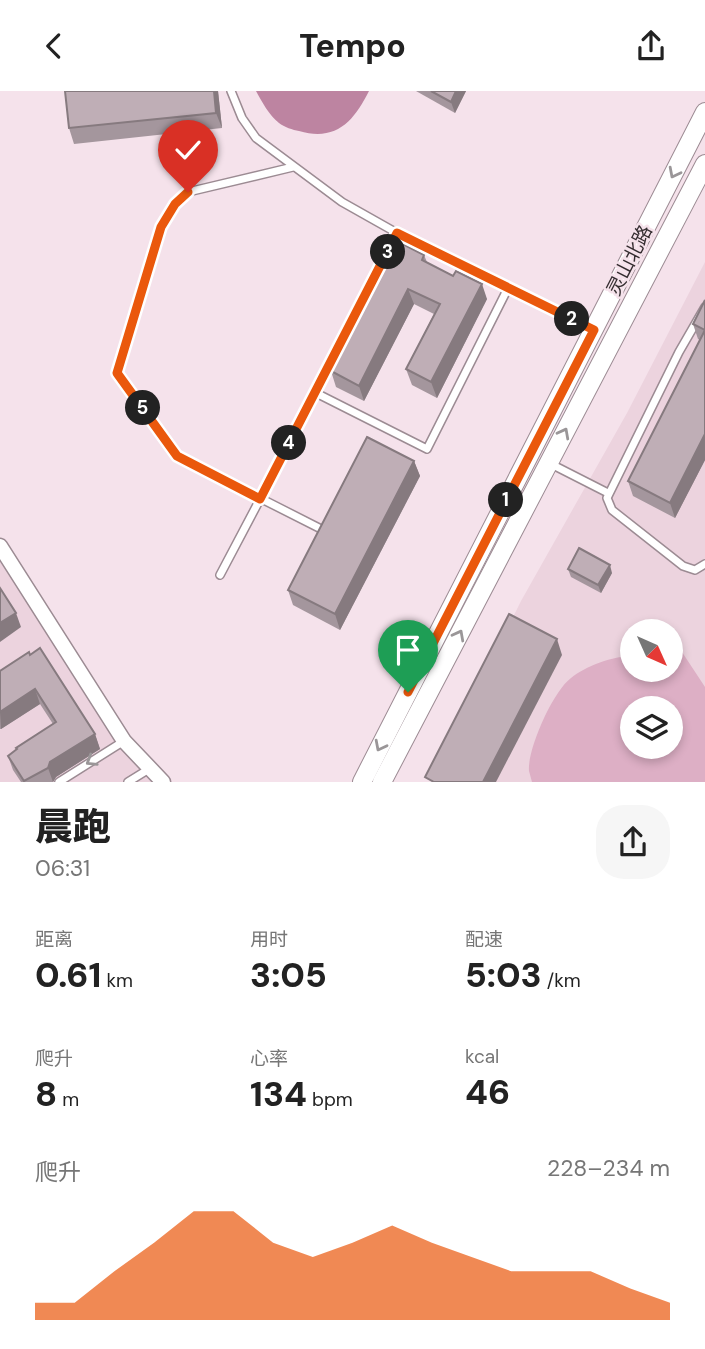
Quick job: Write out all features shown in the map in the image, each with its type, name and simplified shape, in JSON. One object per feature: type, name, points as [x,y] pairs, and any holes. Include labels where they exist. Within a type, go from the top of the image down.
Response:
[{"type":"street","name":"灵山北路","points":[[362,782],[594,330],[700,134],[705,112]]},
{"type":"street","name":"灵山北路","points":[[382,782],[705,164]]},
{"type":"street","points":[[0,546],[124,740],[163,782]]},
{"type":"lane","points":[[231,91],[242,118],[252,133],[342,202],[397,233],[594,330]]},
{"type":"lane","points":[[293,167],[188,192],[175,204],[161,227],[117,373],[177,456],[325,531]]},
{"type":"lane","points":[[220,575],[397,233]]},
{"type":"lane","points":[[316,393],[426,449],[508,288]]},
{"type":"lane","points":[[705,307],[679,352],[608,493],[608,503],[612,510],[683,566],[695,570],[705,564]]},
{"type":"lane","points":[[548,463],[608,493]]},
{"type":"lane","points":[[59,782],[124,740]]},
{"type":"lane","points":[[128,782],[149,769]]},
{"type":"shaded area","points":[[256,91],[369,91],[350,120],[333,131],[312,134],[279,123]]},
{"type":"shaded area","points":[[705,262],[705,782],[431,782],[521,601],[627,413]]},
{"type":"shaded area","points":[[0,550],[160,782],[0,782]]},
{"type":"shaded area","points":[[683,654],[705,687],[705,782],[532,782],[529,762],[532,749],[557,695],[571,678],[620,657],[620,683],[682,683]]},
{"type":"building","points":[[65,91],[214,91],[216,113],[69,128]]},
{"type":"building","points":[[431,91],[456,91],[451,102]]},
{"type":"building","points":[[397,241],[424,255],[422,260],[453,276],[456,271],[482,284],[431,382],[406,369],[440,304],[408,289],[359,386],[331,371]]},
{"type":"building","points":[[705,300],[705,330],[693,324]]},
{"type":"building","points":[[705,330],[705,434],[670,503],[628,481]]},
{"type":"building","points":[[367,437],[414,461],[335,614],[288,590]]},
{"type":"building","points":[[579,548],[610,565],[598,585],[568,569]]},
{"type":"building","points":[[0,588],[16,613],[0,623]]},
{"type":"building","points":[[509,614],[557,639],[483,782],[434,782],[425,777]]},
{"type":"building","points":[[40,648],[95,734],[50,762],[48,768],[24,781],[8,756],[56,722],[35,689],[0,712],[0,671]]},
{"type":"route","points":[[188,192],[175,204],[161,227],[117,373],[177,456],[260,499],[397,233],[594,330],[408,692]]}]
